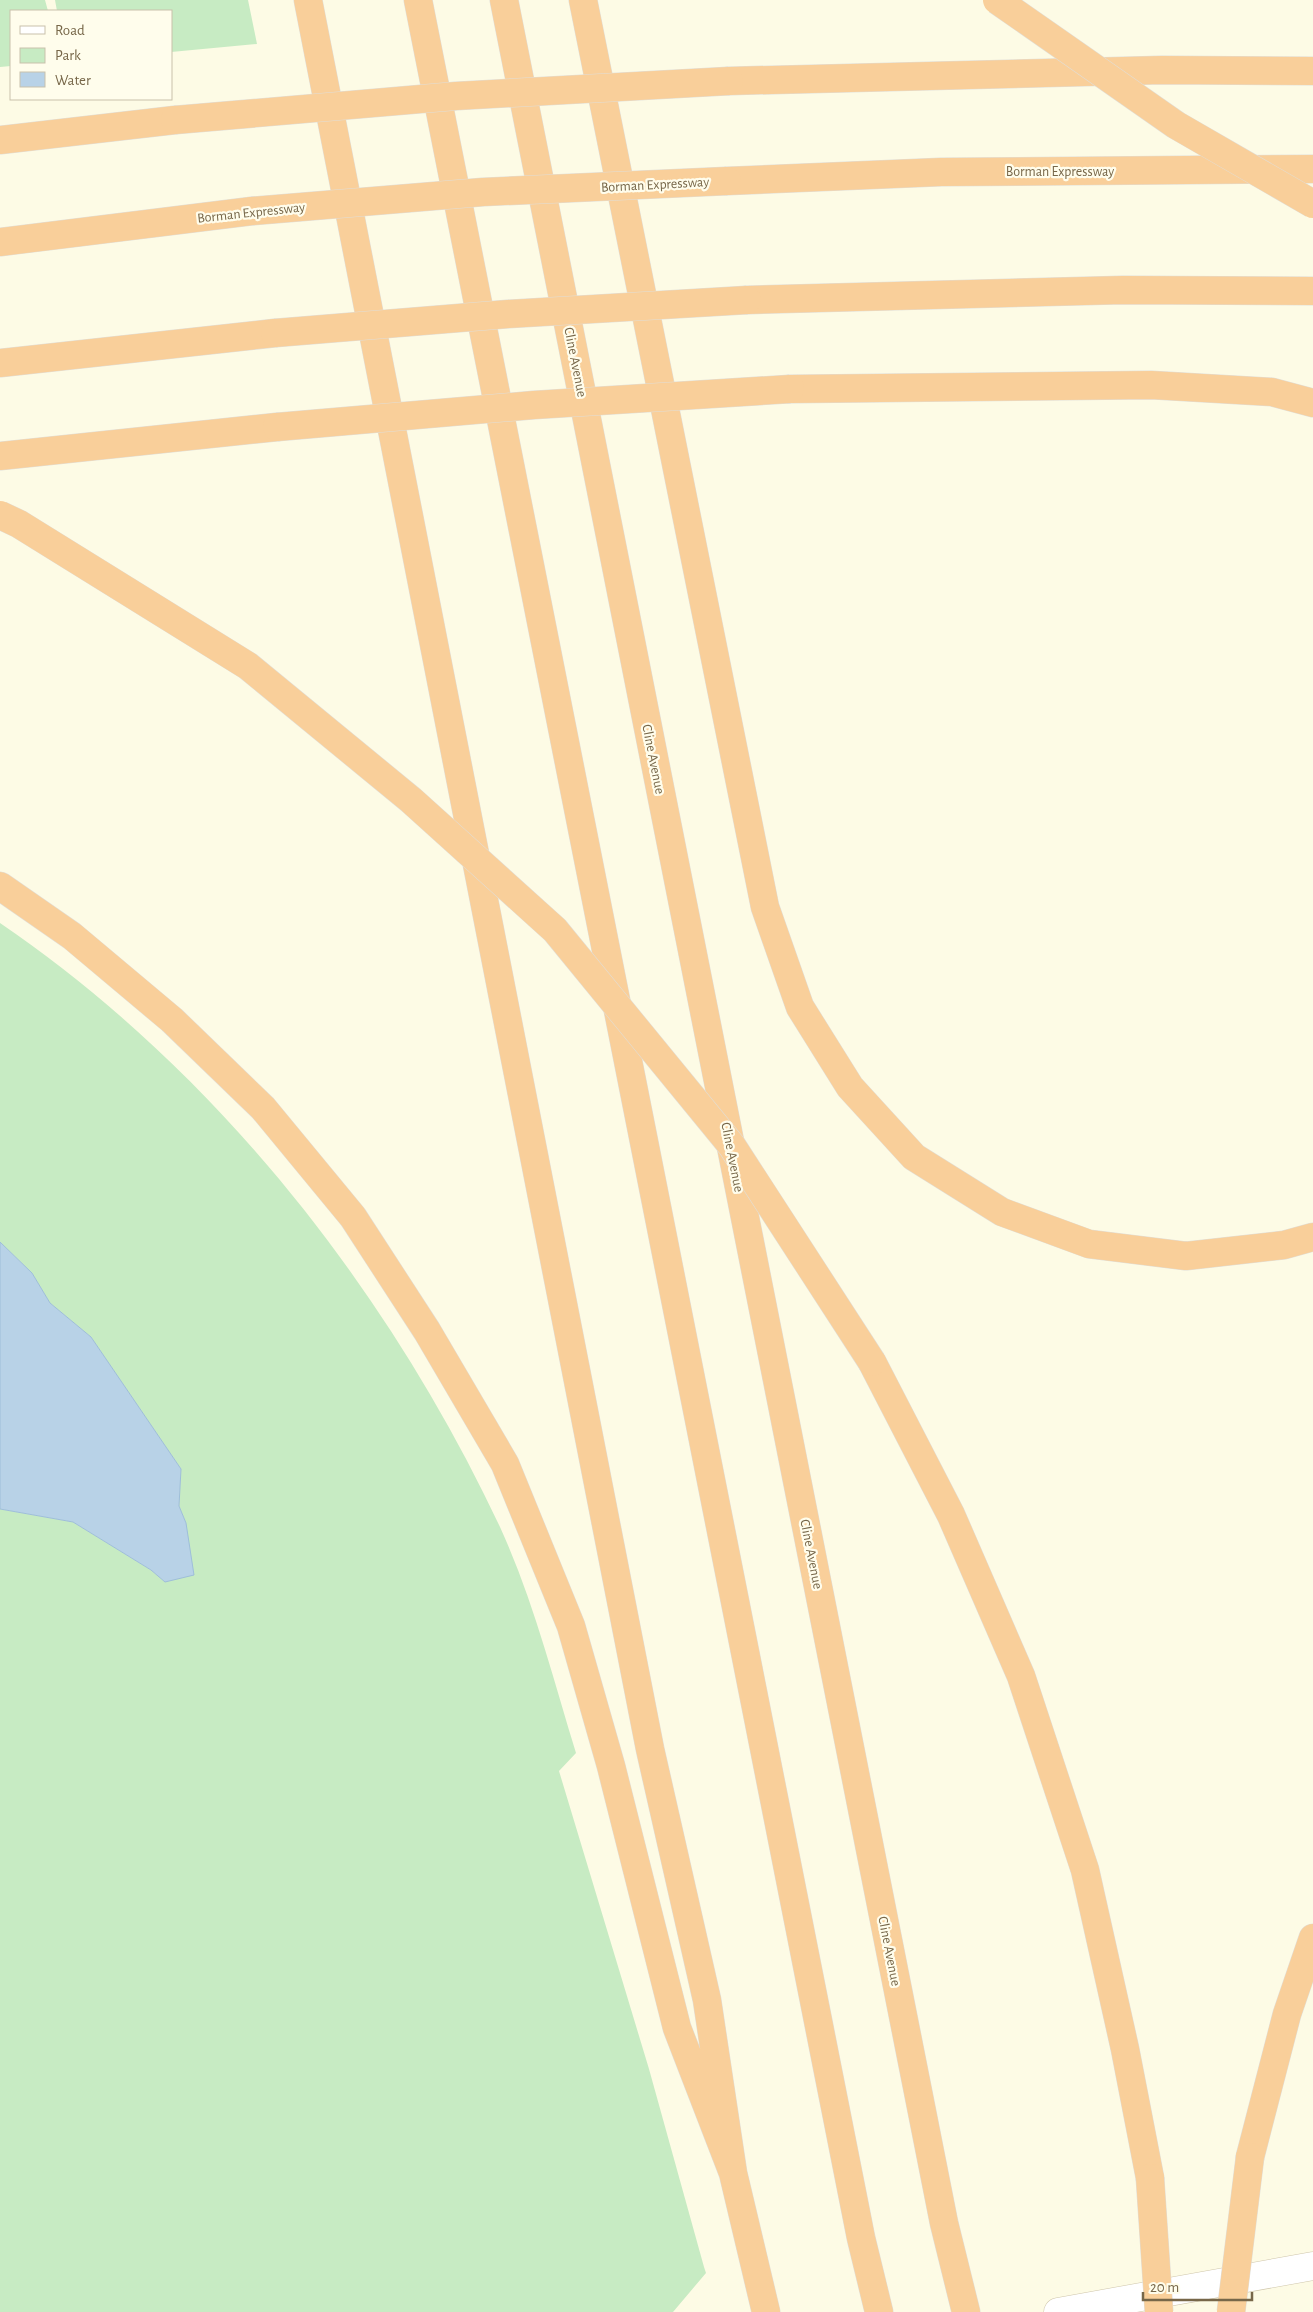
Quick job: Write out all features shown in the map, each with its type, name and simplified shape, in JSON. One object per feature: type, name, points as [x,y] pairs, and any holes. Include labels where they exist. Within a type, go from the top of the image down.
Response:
[{"type":"highway","points":[[308,0],[648,1740],[707,2000],[733,2173],[766,2312]]},
{"type":"highway","points":[[418,0],[861,2238],[879,2312]]},
{"type":"highway","name":"Cline Avenue","points":[[504,0],[944,2223],[966,2312]]},
{"type":"highway","points":[[583,0],[765,907],[800,1007],[850,1087],[914,1157],[1002,1212],[1089,1244],[1186,1256],[1284,1246],[1313,1237]]},
{"type":"highway","points":[[997,0],[1176,125],[1313,204]]},
{"type":"highway","points":[[0,140],[175,120],[456,96],[729,82],[1162,70],[1313,71]]},
{"type":"highway","name":"Borman Expressway","points":[[0,242],[252,211],[483,192],[941,172],[1313,169]]},
{"type":"highway","points":[[0,363],[275,333],[508,314],[747,300],[1123,290],[1313,291]]},
{"type":"highway","points":[[0,456],[277,427],[534,405],[790,389],[1151,385],[1272,392],[1313,403]]},
{"type":"highway","points":[[0,515],[19,524],[248,666],[411,800],[555,930],[732,1146],[872,1362],[951,1515],[1021,1676],[1085,1870],[1125,2049],[1150,2178],[1159,2312]]},
{"type":"highway","points":[[0,886],[72,936],[172,1020],[263,1108],[353,1217],[427,1331],[506,1464],[571,1626],[611,1766],[677,2028],[733,2173]]},
{"type":"highway","points":[[1231,2312],[1250,2156],[1287,2014],[1313,1938]]},
{"type":"street","points":[[1058,2312],[1313,2266]]},
{"type":"green space","points":[[0,0],[45,0],[48,10],[10,10],[10,66],[0,67]]},
{"type":"green space","points":[[55,0],[248,0],[257,44],[172,52],[172,10],[57,10]]},
{"type":"green space","points":[[0,923],[79,981],[154,1046],[224,1116],[289,1192],[350,1271],[405,1354],[456,1439],[500,1527],[523,1582],[576,1753],[559,1771],[649,2069],[706,2273],[673,2312],[0,2312],[0,1509],[73,1522],[151,1570],[165,1582],[186,1523],[179,1506],[181,1469],[91,1337],[50,1303],[32,1273],[0,1242]]},
{"type":"water","points":[[0,1242],[32,1273],[50,1303],[91,1337],[181,1469],[179,1506],[186,1523],[194,1575],[165,1582],[151,1570],[73,1522],[0,1509]]}]
